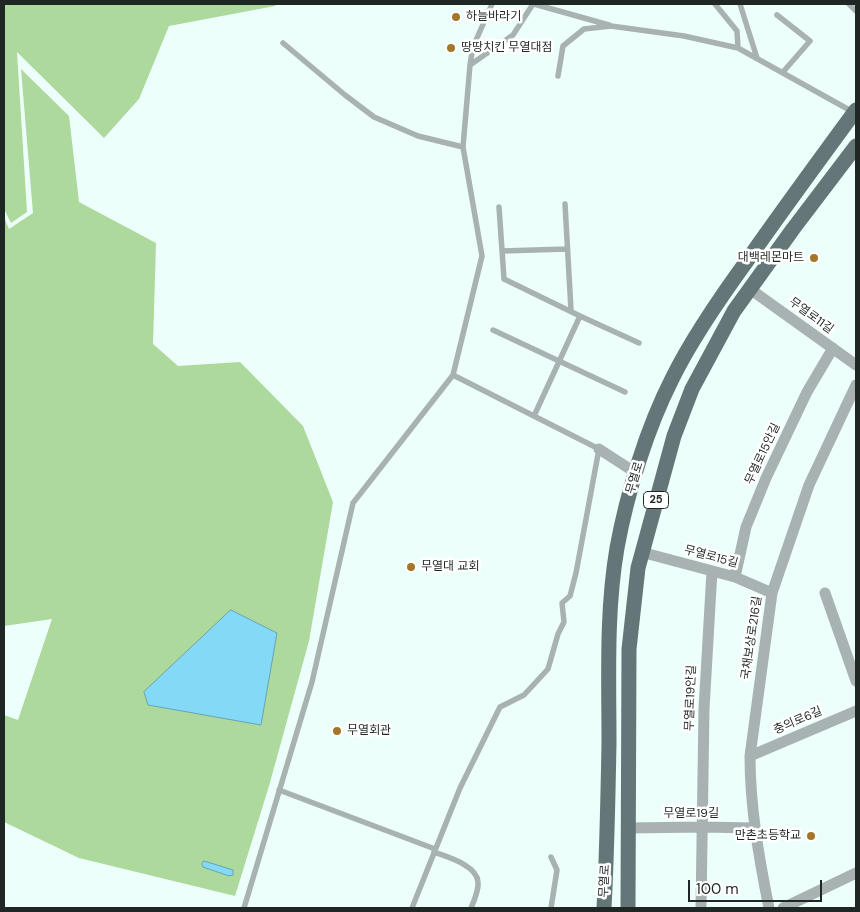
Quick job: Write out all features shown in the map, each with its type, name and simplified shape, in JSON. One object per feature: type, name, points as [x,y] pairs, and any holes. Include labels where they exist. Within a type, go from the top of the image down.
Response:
[{"type":"main road","name":"무열로","points":[[604,908],[607,849],[609,634],[617,548],[636,472],[653,421],[672,378],[720,298],[855,111]]},
{"type":"main road","name":"무열로","points":[[628,908],[629,649],[641,552],[674,436],[692,389],[734,311],[856,146]]},
{"type":"main road","points":[[815,165],[811,179],[801,197],[801,203],[805,205],[816,198]]},
{"type":"main road","points":[[636,472],[660,486]]},
{"type":"street","name":"무열로11길","points":[[750,289],[856,365]]},
{"type":"street","name":"무열로15안길","points":[[735,577],[746,527],[766,478],[807,392],[833,348]]},
{"type":"street","name":"국채보상로216길","points":[[769,908],[755,828],[750,782],[750,756],[772,593],[809,485],[856,385]]},
{"type":"street","points":[[599,449],[636,472]]},
{"type":"street","name":"무열로15길","points":[[641,552],[735,577],[772,593]]},
{"type":"street","name":"무열로19안길","points":[[701,908],[704,709],[712,571]]},
{"type":"street","points":[[825,594],[856,681]]},
{"type":"street","name":"충의로6길","points":[[750,756],[856,711]]},
{"type":"street","name":"무열로19길","points":[[628,828],[755,828]]},
{"type":"street","points":[[783,908],[856,873]]},
{"type":"lane","points":[[244,908],[312,682],[353,503],[452,375],[482,256],[463,147],[473,47],[492,4]]},
{"type":"lane","points":[[470,65],[513,35],[533,4],[611,26],[684,36],[738,48],[855,111]]},
{"type":"lane","points":[[715,4],[737,31],[738,48]]},
{"type":"lane","points":[[740,4],[757,58]]},
{"type":"lane","points":[[849,4],[856,11]]},
{"type":"lane","points":[[777,15],[810,41],[783,72]]},
{"type":"lane","points":[[558,76],[563,46],[584,29],[611,26]]},
{"type":"lane","points":[[283,42],[345,96],[374,117],[418,136],[463,147]]},
{"type":"lane","points":[[565,204],[571,310]]},
{"type":"lane","points":[[499,207],[504,279],[639,343]]},
{"type":"lane","points":[[502,251],[567,249]]},
{"type":"lane","points":[[534,416],[580,316]]},
{"type":"lane","points":[[493,330],[625,392]]},
{"type":"lane","points":[[412,908],[460,788],[500,707],[524,695],[548,669],[558,634],[564,622],[562,603],[570,596],[576,573],[599,449],[452,375]]},
{"type":"lane","points":[[280,790],[435,851],[462,864],[476,874],[479,882],[471,908]]},
{"type":"lane","points":[[551,857],[557,870],[552,908]]},
{"type":"green space","points":[[4,4],[276,4],[275,6],[169,26],[139,99],[104,138],[17,52],[27,212],[11,223],[4,209]]},
{"type":"green space","points":[[21,69],[69,116],[79,202],[156,243],[153,344],[178,366],[240,362],[303,426],[333,502],[309,641],[269,786],[235,896],[79,858],[4,822],[4,715],[18,720],[52,619],[4,626],[4,217],[9,229],[33,213]]},
{"type":"water","points":[[231,610],[277,633],[261,725],[148,705],[144,692]]},
{"type":"water","points":[[204,861],[233,870],[233,875],[229,876],[203,867]]},
{"type":"place","name":"하늘바라기","points":[[456,17]]},
{"type":"place","name":"땅땅치킨 무열대점","points":[[451,48]]},
{"type":"place","name":"대백레몬마트","points":[[814,258]]},
{"type":"place","name":"무열대 교회","points":[[411,567]]},
{"type":"place","name":"무열회관","points":[[337,731]]},
{"type":"place","name":"만촌초등학교","points":[[811,836]]}]
